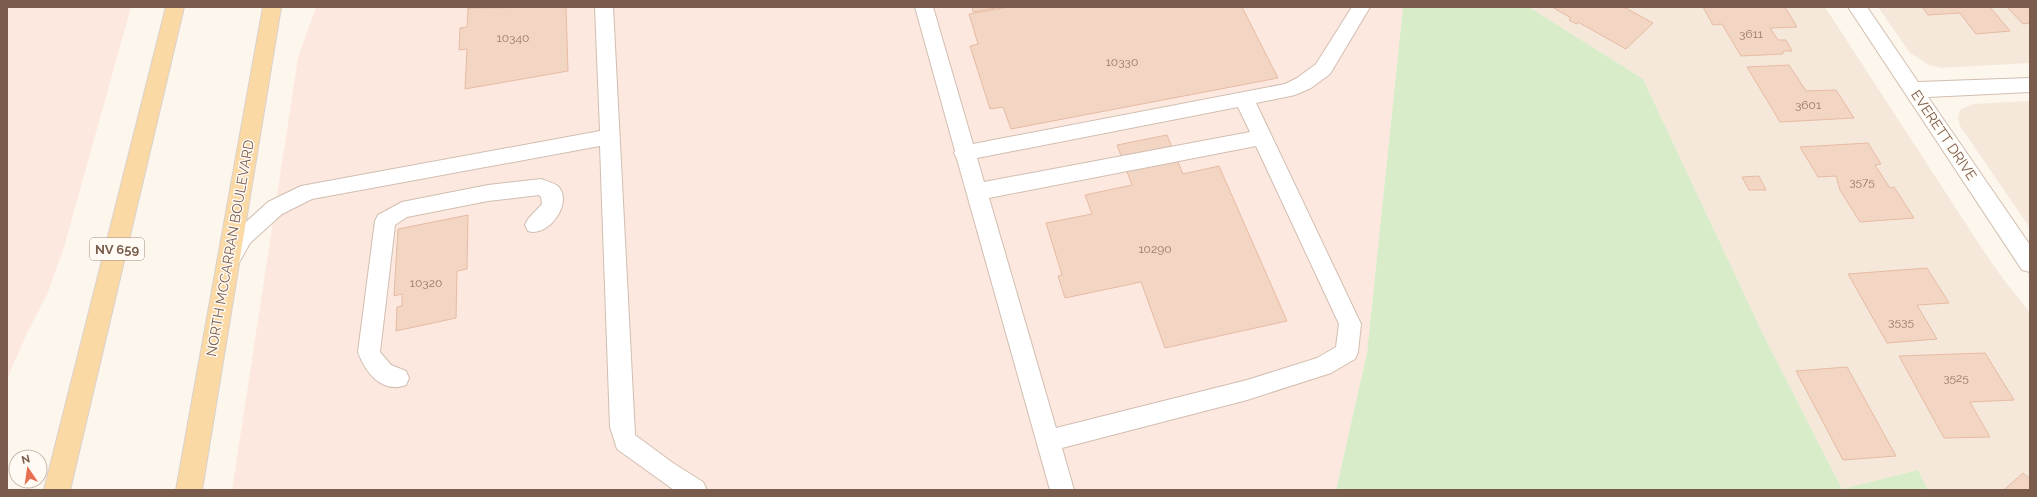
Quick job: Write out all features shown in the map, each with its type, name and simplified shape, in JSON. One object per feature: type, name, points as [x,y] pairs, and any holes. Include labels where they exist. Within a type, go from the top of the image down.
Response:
[{"type":"main road","name":"NV 659","points":[[57,490],[175,7]]},
{"type":"main road","name":"NORTH MCCARRAN BOULEVARD","points":[[189,490],[226,266],[272,7]]},
{"type":"street","name":"EVERETT DRIVE","points":[[1857,7],[2030,263]]},
{"type":"street","points":[[1913,90],[2030,85]]},
{"type":"lane","points":[[604,7],[622,427],[625,441],[665,471],[696,490]]},
{"type":"lane","points":[[924,7],[964,153],[1062,490]]},
{"type":"lane","points":[[964,153],[1288,90],[1304,83],[1323,69],[1361,7]]},
{"type":"lane","points":[[1049,441],[1247,390],[1323,366],[1347,352],[1350,324],[1244,99]]},
{"type":"lane","points":[[226,266],[243,237],[275,208],[308,192],[610,137]]},
{"type":"lane","points":[[976,192],[1262,137]]},
{"type":"lane","points":[[398,378],[386,376],[373,363],[369,352],[385,221],[402,210],[488,193],[541,187],[551,192],[553,206],[535,225]]},
{"type":"shaded area","points":[[7,7],[131,7],[64,247],[48,292],[26,335],[7,379]]},
{"type":"shaded area","points":[[316,7],[1403,7],[1367,353],[1336,490],[232,490],[298,58]]},
{"type":"shaded area","points":[[1529,7],[1825,7],[1983,250],[2030,313],[2030,490],[1928,490],[1918,470],[1842,489],[1763,334],[1643,79]]},
{"type":"shaded area","points":[[1878,7],[2030,7],[2030,63],[1941,68],[1929,65],[1910,53]]},
{"type":"shaded area","points":[[2030,101],[2030,228],[1960,126],[1958,118],[1960,110],[1973,104]]},
{"type":"green space","points":[[1403,7],[1529,7],[1643,79],[1763,334],[1842,489],[1918,470],[1928,490],[1336,490],[1367,353]]},
{"type":"building","points":[[566,7],[568,71],[465,89],[467,49],[459,50],[460,28],[467,27],[468,8]]},
{"type":"building","points":[[972,7],[1001,7],[973,12]]},
{"type":"building","points":[[1008,7],[1242,7],[1278,78],[1011,129],[1003,107],[990,109],[970,46],[978,44],[969,14]]},
{"type":"building","points":[[1552,7],[1624,7],[1653,23],[1626,49],[1578,22],[1577,24],[1569,20],[1571,18]]},
{"type":"building","points":[[1703,7],[1785,7],[1797,27],[1770,28],[1778,40],[1786,40],[1792,51],[1783,51],[1783,54],[1741,56],[1722,24],[1713,25]]},
{"type":"building","points":[[1922,7],[1990,7],[2010,31],[1976,34],[1960,13],[1928,15]]},
{"type":"building","points":[[2007,7],[2030,7],[2030,23],[2023,24]]},
{"type":"building","points":[[1789,65],[1806,91],[1836,90],[1854,118],[1780,122],[1747,67]]},
{"type":"building","points":[[1167,135],[1183,174],[1219,166],[1287,321],[1165,348],[1141,282],[1065,298],[1058,276],[1062,275],[1046,223],[1092,214],[1085,195],[1132,185],[1117,145]]},
{"type":"building","points":[[1868,143],[1881,164],[1875,165],[1890,188],[1894,187],[1914,218],[1860,222],[1840,190],[1836,176],[1818,177],[1800,147]]},
{"type":"building","points":[[1759,176],[1766,190],[1749,190],[1742,177]]},
{"type":"building","points":[[468,215],[467,269],[457,271],[456,318],[396,331],[397,307],[402,306],[402,294],[394,296],[398,229]]},
{"type":"building","points":[[1927,268],[1949,303],[1917,305],[1937,339],[1887,343],[1848,274]]},
{"type":"building","points":[[1985,353],[2014,400],[1970,402],[1990,437],[1944,438],[1899,356]]},
{"type":"building","points":[[1847,367],[1896,456],[1843,460],[1796,371]]},
{"type":"building","points":[[2023,473],[2030,479],[2030,490],[2004,490]]}]
